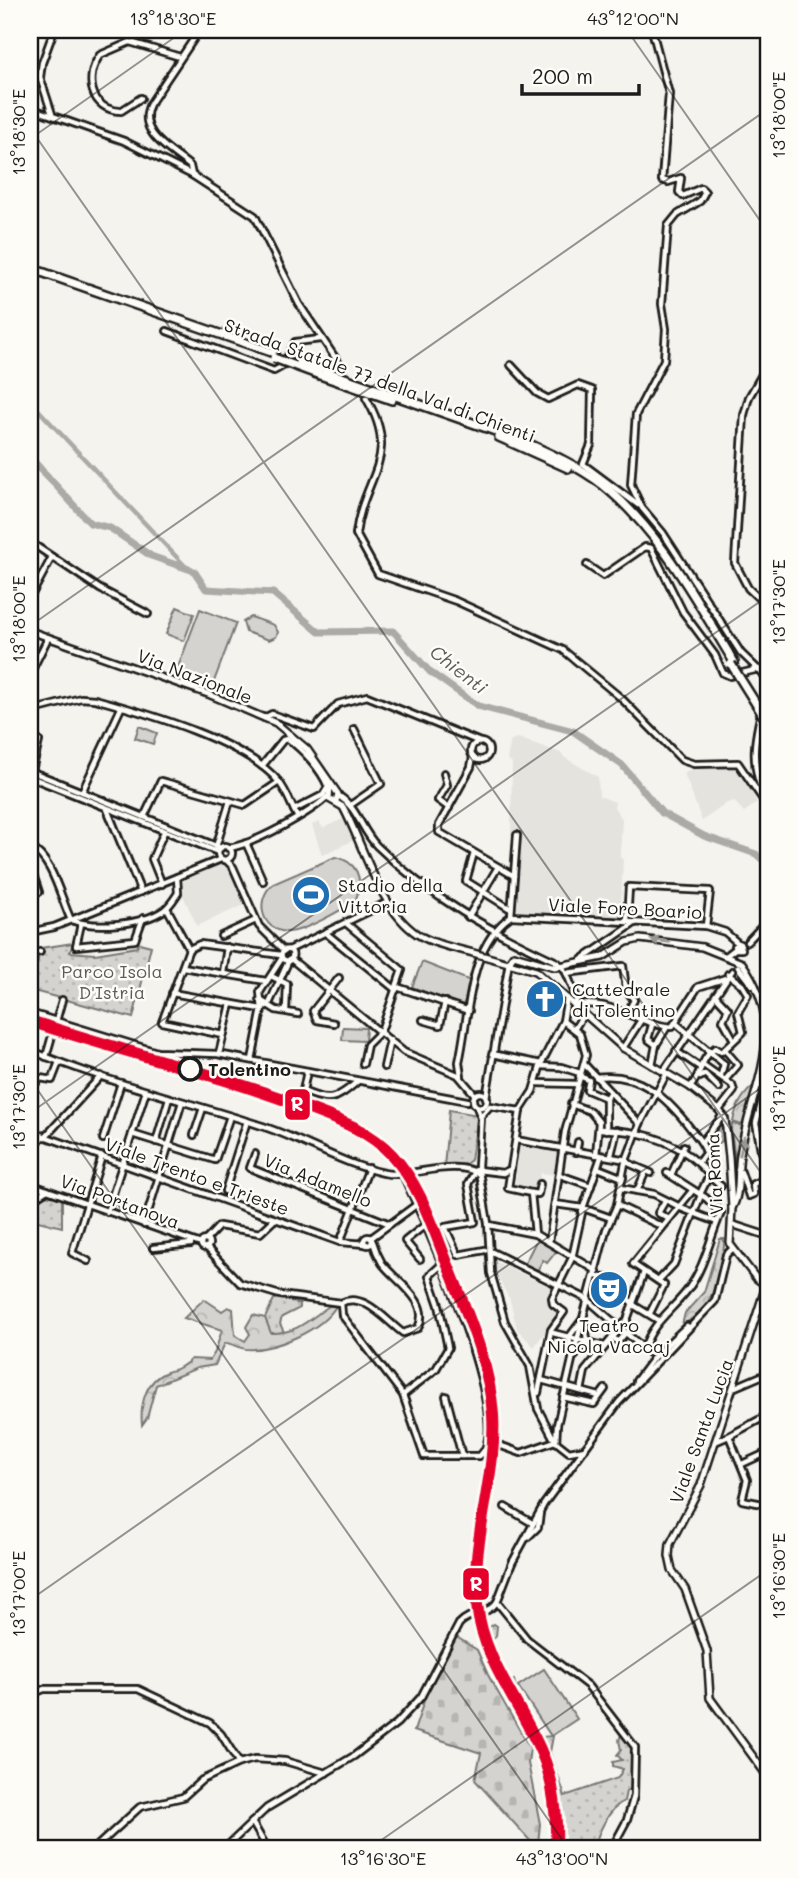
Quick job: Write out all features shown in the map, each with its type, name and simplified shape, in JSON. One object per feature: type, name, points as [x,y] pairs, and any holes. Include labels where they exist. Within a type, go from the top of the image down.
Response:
[{"type":"highway","name":"Strada Statale 77 della Val di Chienti","points":[[30,269],[274,356]]},
{"type":"highway","name":"Strada Statale 77 della Val di Chienti","points":[[30,269],[512,442],[559,463],[593,485],[631,517],[652,542],[768,714]]},
{"type":"highway","name":"Strada Statale 77 della Val di Chienti","points":[[733,663],[768,723]]},
{"type":"main road","name":"Via Nazionale","points":[[30,631],[208,694],[264,718],[300,740],[330,779],[334,797],[345,811],[388,902],[402,921],[418,935],[509,962]]},
{"type":"main road","points":[[509,962],[514,955],[564,970],[581,960],[603,957],[626,942],[640,939],[702,947],[730,957],[735,969],[760,999],[765,1022],[766,1049],[760,1085],[743,1140],[733,1208]]},
{"type":"main road","name":"Via Roma","points":[[509,962],[536,971],[623,1048],[649,1066],[690,1087],[721,1113],[733,1208],[730,1239],[732,1249]]},
{"type":"main road","points":[[732,1249],[761,1283],[766,1293]]},
{"type":"main road","name":"Viale Santa Lucia","points":[[766,1293],[701,1485],[670,1544],[672,1570],[685,1589],[708,1651],[710,1698],[768,1777]]},
{"type":"street","points":[[52,115],[40,78],[42,63],[54,30]]},
{"type":"street","points":[[642,508],[631,485],[632,436],[636,414],[664,360],[666,329],[662,304],[668,226],[677,215],[700,201],[705,192],[701,188],[683,197],[679,192],[681,178],[668,182],[662,180],[669,94],[652,30]]},
{"type":"street","points":[[192,175],[190,166],[156,138],[146,122],[150,104],[164,87],[180,57],[199,31]]},
{"type":"street","points":[[141,98],[132,107],[121,111],[100,103],[92,93],[91,83],[100,55],[130,42],[180,57]]},
{"type":"street","points":[[30,108],[124,141],[192,175],[255,216],[299,304],[340,365]]},
{"type":"street","points":[[167,331],[274,371],[283,366],[295,342],[321,339]]},
{"type":"street","points":[[768,364],[757,379],[744,415],[734,547],[739,575],[768,607]]},
{"type":"street","points":[[511,365],[537,393],[548,399],[578,385],[592,390],[591,445],[583,464],[642,508],[663,533],[741,653],[768,681],[753,760],[758,785],[768,805]]},
{"type":"street","points":[[366,398],[381,427],[383,443],[356,534],[371,566],[383,579],[438,594],[570,655],[621,698],[682,760],[694,764],[738,763],[768,805]]},
{"type":"street","points":[[30,542],[100,589],[148,614]]},
{"type":"street","points":[[587,565],[603,576],[645,547],[650,548],[683,612],[715,655],[723,673],[730,676],[759,669]]},
{"type":"street","points":[[30,598],[51,557]]},
{"type":"street","points":[[30,674],[48,638]]},
{"type":"street","points":[[264,718],[272,714],[314,729],[338,704],[367,695],[485,744],[489,751],[471,767]]},
{"type":"street","points":[[30,711],[86,698],[232,745],[279,782],[296,816]]},
{"type":"street","points":[[82,792],[121,708]]},
{"type":"street","points":[[349,803],[381,784],[354,729]]},
{"type":"street","points":[[30,734],[39,741],[40,748],[30,773]]},
{"type":"street","points":[[468,738],[472,747],[471,767],[439,825],[439,832],[514,876]]},
{"type":"street","points":[[262,766],[283,740],[288,739],[326,781],[328,787],[323,795],[294,810]]},
{"type":"street","points":[[472,747],[480,742]]},
{"type":"street","points":[[473,757],[480,760]]},
{"type":"street","points":[[30,773],[144,817],[223,853],[233,867],[256,920],[283,953],[412,1057],[459,1076]]},
{"type":"street","points":[[30,773],[164,832],[223,853]]},
{"type":"street","points":[[444,773],[447,785],[439,800],[449,808]]},
{"type":"street","points":[[144,817],[161,781],[250,804],[279,782]]},
{"type":"street","points":[[30,932],[71,920],[162,884],[334,797],[349,803],[376,844],[428,890],[468,918],[564,970],[623,966],[626,989],[634,1000],[627,1013]]},
{"type":"street","points":[[223,853],[230,801]]},
{"type":"street","points":[[107,808],[141,892]]},
{"type":"street","points":[[162,884],[152,859],[164,832]]},
{"type":"street","points":[[517,835],[511,916],[493,932],[482,950],[459,1062],[459,1076],[482,1115],[478,1170],[489,1224],[487,1250],[491,1273],[505,1321],[530,1366],[538,1409],[555,1442],[572,1453],[575,1463]]},
{"type":"street","points":[[244,844],[263,881]]},
{"type":"street","points":[[30,848],[46,862],[71,920],[81,924],[103,924],[143,918],[167,908],[178,893],[177,877]]},
{"type":"street","points":[[204,848],[208,855],[207,862]]},
{"type":"street","points":[[474,853],[466,881],[510,909]]},
{"type":"street","points":[[30,867],[34,878],[30,896]]},
{"type":"street","points":[[468,918],[498,867]]},
{"type":"street","points":[[627,922],[629,887],[709,891],[706,926]]},
{"type":"street","points":[[252,1060],[262,1009],[260,1000],[268,978],[283,953],[328,934],[388,902]]},
{"type":"street","points":[[167,908],[188,949],[162,1020],[166,1025],[223,1035]]},
{"type":"street","name":"Viale Foro Boario","points":[[511,916],[706,926],[721,930],[733,939],[738,947]]},
{"type":"street","points":[[81,924],[76,946],[95,947],[135,940],[143,918]]},
{"type":"street","points":[[730,957],[768,919]]},
{"type":"street","points":[[221,936],[256,920]]},
{"type":"street","points":[[581,960],[636,923]]},
{"type":"street","points":[[347,924],[402,970],[381,1031],[367,1045],[363,1064]]},
{"type":"street","points":[[328,934],[396,988],[469,1010]]},
{"type":"street","points":[[188,949],[197,944],[283,953],[291,958]]},
{"type":"street","points":[[223,973],[227,947]]},
{"type":"street","points":[[172,993],[262,1009],[269,1004],[298,947]]},
{"type":"street","points":[[555,1442],[565,1387],[587,1299],[617,1205],[626,1161],[640,1124],[676,1051],[735,969],[738,947]]},
{"type":"street","points":[[30,953],[40,951]]},
{"type":"street","points":[[186,959],[191,968]]},
{"type":"street","points":[[474,1100],[484,1106],[487,1099],[486,1089],[509,962]]},
{"type":"street","points":[[183,967],[281,979],[287,984],[286,1011]]},
{"type":"street","points":[[649,1066],[656,1045],[701,985],[735,969]]},
{"type":"street","points":[[699,1077],[701,1066],[710,1051],[715,1048],[721,1052],[725,1050],[743,1032],[738,1012],[748,995],[735,969]]},
{"type":"street","points":[[564,970],[577,999],[574,1006],[603,1005],[652,1025],[673,1024],[689,1032],[724,1064],[723,1077]]},
{"type":"street","points":[[334,1023],[320,1021],[313,1014],[339,978]]},
{"type":"street","points":[[716,996],[728,1009],[723,1020],[734,1040]]},
{"type":"street","points":[[540,1184],[538,1194],[508,1188],[520,1111],[536,1083],[541,1065],[563,1021],[567,998]]},
{"type":"street","points":[[46,1057],[62,1000]]},
{"type":"street","points":[[260,1000],[298,1014]]},
{"type":"street","points":[[424,1020],[440,1025],[444,1002]]},
{"type":"street","points":[[218,1054],[232,1004]]},
{"type":"street","points":[[30,1013],[157,1052],[218,1054],[358,1081],[474,1100],[487,1099],[494,1106],[520,1111]]},
{"type":"street","points":[[575,1028],[583,1015]]},
{"type":"street","points":[[623,1048],[641,1020]]},
{"type":"street","points":[[550,1242],[571,1104],[585,1065],[585,1047],[575,1028],[563,1021]]},
{"type":"street","points":[[652,1025],[648,1039],[656,1045]]},
{"type":"street","points":[[384,1067],[390,1040]]},
{"type":"street","points":[[723,1077],[738,1065],[725,1050]]},
{"type":"street","points":[[30,1051],[121,1083],[247,1121],[388,1175],[464,1169],[503,1172],[511,1169]]},
{"type":"street","points":[[676,1051],[723,1077],[732,1085],[734,1091],[702,1142]]},
{"type":"street","points":[[492,1054],[561,1067],[589,1080],[587,1090],[606,1098]]},
{"type":"street","points":[[30,1090],[40,1078],[52,1080],[59,1062]]},
{"type":"street","points":[[444,1070],[459,1062]]},
{"type":"street","points":[[585,1065],[640,1124]]},
{"type":"street","points":[[307,1071],[303,1091],[322,1100],[335,1098],[358,1081]]},
{"type":"street","points":[[708,1077],[712,1071]]},
{"type":"street","points":[[690,1087],[705,1074],[719,1088]]},
{"type":"street","points":[[596,1077],[610,1075],[638,1084],[666,1099],[681,1113],[702,1142],[706,1152],[698,1163]]},
{"type":"street","points":[[30,1151],[101,1076]]},
{"type":"street","points":[[103,1139],[121,1083]]},
{"type":"street","points":[[536,1083],[576,1084]]},
{"type":"street","points":[[760,1085],[765,1090],[757,1128],[768,1188]]},
{"type":"street","points":[[474,1100],[486,1089]]},
{"type":"street","points":[[107,1212],[146,1091]]},
{"type":"street","points":[[537,1397],[553,1333],[551,1330],[564,1312],[553,1304],[558,1284],[572,1258],[583,1208],[598,1171],[606,1098],[610,1092]]},
{"type":"street","points":[[156,1142],[169,1098]]},
{"type":"street","points":[[144,1225],[182,1102]]},
{"type":"street","points":[[571,1104],[595,1115],[603,1130]]},
{"type":"street","points":[[482,1115],[494,1106]]},
{"type":"street","points":[[194,1135],[203,1108]]},
{"type":"street","points":[[132,1134],[215,1160],[230,1116]]},
{"type":"street","points":[[225,1191],[247,1121]]},
{"type":"street","points":[[603,1130],[638,1130],[683,1149],[698,1163],[708,1178],[721,1186]]},
{"type":"street","points":[[611,1155],[617,1130]]},
{"type":"street","name":"Viale Trento e Trieste","points":[[30,1131],[340,1242],[368,1242]]},
{"type":"street","points":[[516,1140],[598,1156],[611,1155],[626,1161],[646,1171],[637,1191]]},
{"type":"street","points":[[576,1152],[578,1142]]},
{"type":"street","points":[[644,1349],[658,1321],[676,1306],[690,1288],[708,1252],[721,1213],[700,1194],[669,1174],[683,1149]]},
{"type":"street","name":"Via Adamello","points":[[255,1154],[250,1168],[390,1224]]},
{"type":"street","points":[[88,1261],[72,1253],[102,1156]]},
{"type":"street","points":[[464,1169],[477,1159]]},
{"type":"street","points":[[340,1242],[369,1168]]},
{"type":"street","points":[[478,1170],[468,1184],[475,1222],[445,1227],[457,1255],[487,1250],[558,1284],[587,1299],[652,1355]]},
{"type":"street","points":[[738,1170],[749,1196],[754,1194],[753,1184],[765,1179]]},
{"type":"street","points":[[598,1171],[623,1178]]},
{"type":"street","points":[[341,1303],[346,1323],[403,1395],[424,1456],[479,1456],[488,1448],[487,1408],[475,1352],[402,1173]]},
{"type":"street","points":[[560,1175],[591,1186]]},
{"type":"street","points":[[650,1313],[662,1282],[688,1236],[693,1212],[708,1178]]},
{"type":"street","name":"Via Portanova","points":[[30,1184],[202,1244]]},
{"type":"street","points":[[621,1188],[666,1201],[717,1222]]},
{"type":"street","points":[[30,1201],[47,1190]]},
{"type":"street","points":[[662,1282],[633,1264],[692,1191]]},
{"type":"street","points":[[531,1193],[535,1234]]},
{"type":"street","points":[[666,1201],[657,1213],[669,1219]]},
{"type":"street","points":[[555,1204],[583,1208],[611,1218]]},
{"type":"street","points":[[202,1244],[240,1283],[280,1295],[341,1303],[353,1300],[368,1305],[403,1333],[418,1328],[422,1322],[417,1302],[368,1242],[416,1205]]},
{"type":"street","points":[[617,1205],[662,1226]]},
{"type":"street","points":[[153,1248],[202,1244],[219,1226],[260,1233],[275,1219]]},
{"type":"street","points":[[489,1224],[535,1234],[550,1242],[609,1279],[633,1303],[658,1321]]},
{"type":"street","points":[[420,1259],[405,1241],[425,1225]]},
{"type":"street","points":[[734,1225],[768,1236]]},
{"type":"street","points":[[225,1848],[276,1802],[375,1741],[421,1697],[459,1624],[473,1613],[490,1610],[497,1602],[532,1523],[586,1448],[635,1385],[715,1301],[726,1255],[732,1249]]},
{"type":"street","points":[[403,1395],[436,1368],[448,1348],[439,1305],[429,1276],[440,1266]]},
{"type":"street","points":[[581,1391],[585,1371],[612,1337],[618,1342],[644,1272]]},
{"type":"street","points":[[572,1360],[569,1336],[584,1317]]},
{"type":"street","points":[[572,1360],[587,1341],[584,1317]]},
{"type":"street","points":[[635,1385],[652,1355],[693,1323]]},
{"type":"street","points":[[553,1333],[604,1346]]},
{"type":"street","points":[[733,1388],[768,1373]]},
{"type":"street","points":[[541,1380],[599,1396]]},
{"type":"street","points":[[563,1397],[594,1404],[605,1389]]},
{"type":"street","points":[[446,1396],[462,1456]]},
{"type":"street","points":[[715,1443],[768,1415]]},
{"type":"street","points":[[729,1436],[747,1480],[742,1500],[768,1505]]},
{"type":"street","points":[[499,1446],[522,1454],[555,1442]]},
{"type":"street","points":[[572,1453],[586,1448]]},
{"type":"street","points":[[742,1464],[768,1452]]},
{"type":"street","points":[[505,1507],[532,1523]]},
{"type":"street","points":[[524,1541],[538,1527],[540,1510]]},
{"type":"street","points":[[497,1602],[527,1639],[588,1686],[635,1747],[634,1796],[627,1820],[612,1848]]},
{"type":"street","points":[[30,1695],[44,1689],[138,1689],[210,1723],[221,1734],[239,1763]]},
{"type":"street","points":[[95,1848],[140,1807],[183,1797],[202,1780],[239,1763],[255,1759],[285,1761],[327,1773]]},
{"type":"street","points":[[252,1822],[267,1848]]},
{"type":"shaded area","points":[[518,738],[561,753],[598,777],[599,796],[615,802],[614,807],[622,819],[620,920],[512,912],[515,836],[511,836],[512,763],[507,759],[511,740]]},
{"type":"shaded area","points":[[730,763],[739,767],[757,803],[744,812],[734,801],[727,803],[702,821],[684,773],[694,767]]},
{"type":"shaded area","points":[[345,818],[354,840],[322,855],[312,825],[319,822],[323,828]]},
{"type":"shaded area","points":[[219,863],[232,871],[246,904],[197,926],[182,893],[183,881]]},
{"type":"shaded area","points":[[722,1124],[725,1139],[713,1147],[705,1140],[715,1125]]},
{"type":"shaded area","points":[[520,1144],[562,1152],[557,1175],[541,1173],[536,1192],[515,1186]]},
{"type":"shaded area","points":[[494,1261],[552,1288],[547,1299],[548,1306],[558,1314],[534,1347],[517,1329],[510,1300],[495,1272]]},
{"type":"green space","points":[[177,607],[194,614],[184,641],[166,634]]},
{"type":"green space","points":[[200,609],[236,623],[213,684],[177,670]]},
{"type":"green space","points":[[251,617],[274,625],[278,632],[276,637],[269,640],[246,632],[243,622]]},
{"type":"green space","points":[[139,726],[157,733],[153,744],[135,738]]},
{"type":"green space","name":"Stadio della Vittoria","points":[[335,857],[349,862],[357,872],[359,885],[356,899],[302,929],[287,932],[271,926],[263,913],[262,905],[267,890],[273,884]]},
{"type":"green space","name":"Parco Isola D'Istria","points":[[73,943],[70,952],[95,954],[137,947],[139,943],[151,946],[133,1018],[30,990],[41,948]]},
{"type":"green space","points":[[422,962],[471,981],[463,1006],[412,987]]},
{"type":"green space","points":[[343,1027],[366,1028],[365,1041],[342,1040]]},
{"type":"green space","points":[[758,1082],[749,1106],[736,1169],[731,1129],[732,1124],[744,1126],[733,1122],[734,1115],[742,1098]]},
{"type":"green space","points":[[449,1110],[478,1115],[471,1160],[463,1166],[444,1167]]},
{"type":"green space","points":[[45,1195],[62,1198],[62,1227],[30,1219],[30,1202]]},
{"type":"green space","points":[[538,1237],[558,1249],[547,1263],[543,1260],[537,1271],[524,1265]]},
{"type":"green space","points":[[720,1239],[724,1239],[724,1246],[713,1292],[702,1310],[682,1325],[685,1313],[704,1292]]},
{"type":"green space","points":[[281,1298],[300,1304],[300,1308],[282,1317],[280,1324],[284,1332],[271,1334],[265,1318],[274,1299]]},
{"type":"green space","points":[[204,1299],[222,1311],[228,1307],[233,1309],[235,1335],[245,1341],[250,1334],[246,1327],[253,1315],[265,1318],[271,1333],[280,1333],[302,1325],[329,1306],[336,1306],[309,1331],[283,1343],[246,1349],[225,1343],[215,1365],[197,1368],[156,1385],[147,1418],[142,1425],[143,1402],[154,1381],[191,1359],[210,1360],[215,1352],[222,1330],[184,1318]]},
{"type":"green space","points":[[480,1618],[485,1619],[488,1628],[494,1624],[497,1626],[496,1636],[490,1643],[509,1680],[514,1680],[518,1696],[541,1737],[553,1736],[550,1752],[565,1796],[618,1778],[623,1769],[613,1766],[613,1762],[622,1760],[617,1755],[621,1750],[619,1740],[622,1732],[627,1738],[633,1752],[634,1774],[631,1789],[626,1791],[624,1801],[605,1821],[594,1848],[559,1848],[558,1803],[550,1769],[538,1740],[491,1655]]},
{"type":"green space","points":[[455,1636],[477,1650],[488,1675],[530,1748],[528,1763],[540,1824],[538,1844],[533,1844],[475,1780],[481,1753],[414,1731],[428,1689]]},
{"type":"green space","points":[[544,1669],[577,1719],[551,1736],[518,1686]]},
{"type":"waterway","points":[[30,401],[185,566],[194,571]]},
{"type":"waterway","name":"Chienti","points":[[30,457],[90,523],[110,528],[151,556],[194,571],[206,589],[273,593],[319,632],[393,631],[430,672],[478,706],[573,731],[622,765],[662,813],[704,836],[756,854],[768,865]]},
{"type":"tunnel","points":[[340,365],[350,378]]},
{"type":"transit line","name":"R","points":[[30,1021],[236,1083],[339,1121],[383,1146],[412,1182],[466,1309],[488,1379],[493,1439],[477,1557],[477,1605],[487,1645],[495,1664],[533,1736],[550,1777],[556,1848]]},
{"type":"place","name":"Stadio della Vittoria","points":[[311,895]]},
{"type":"place","name":"Cattedrale di Tolentino","points":[[545,999]]},
{"type":"place","name":"Tolentino","points":[[190,1069]]},
{"type":"place","name":"Teatro Nicola Vaccaj","points":[[609,1290]]}]
